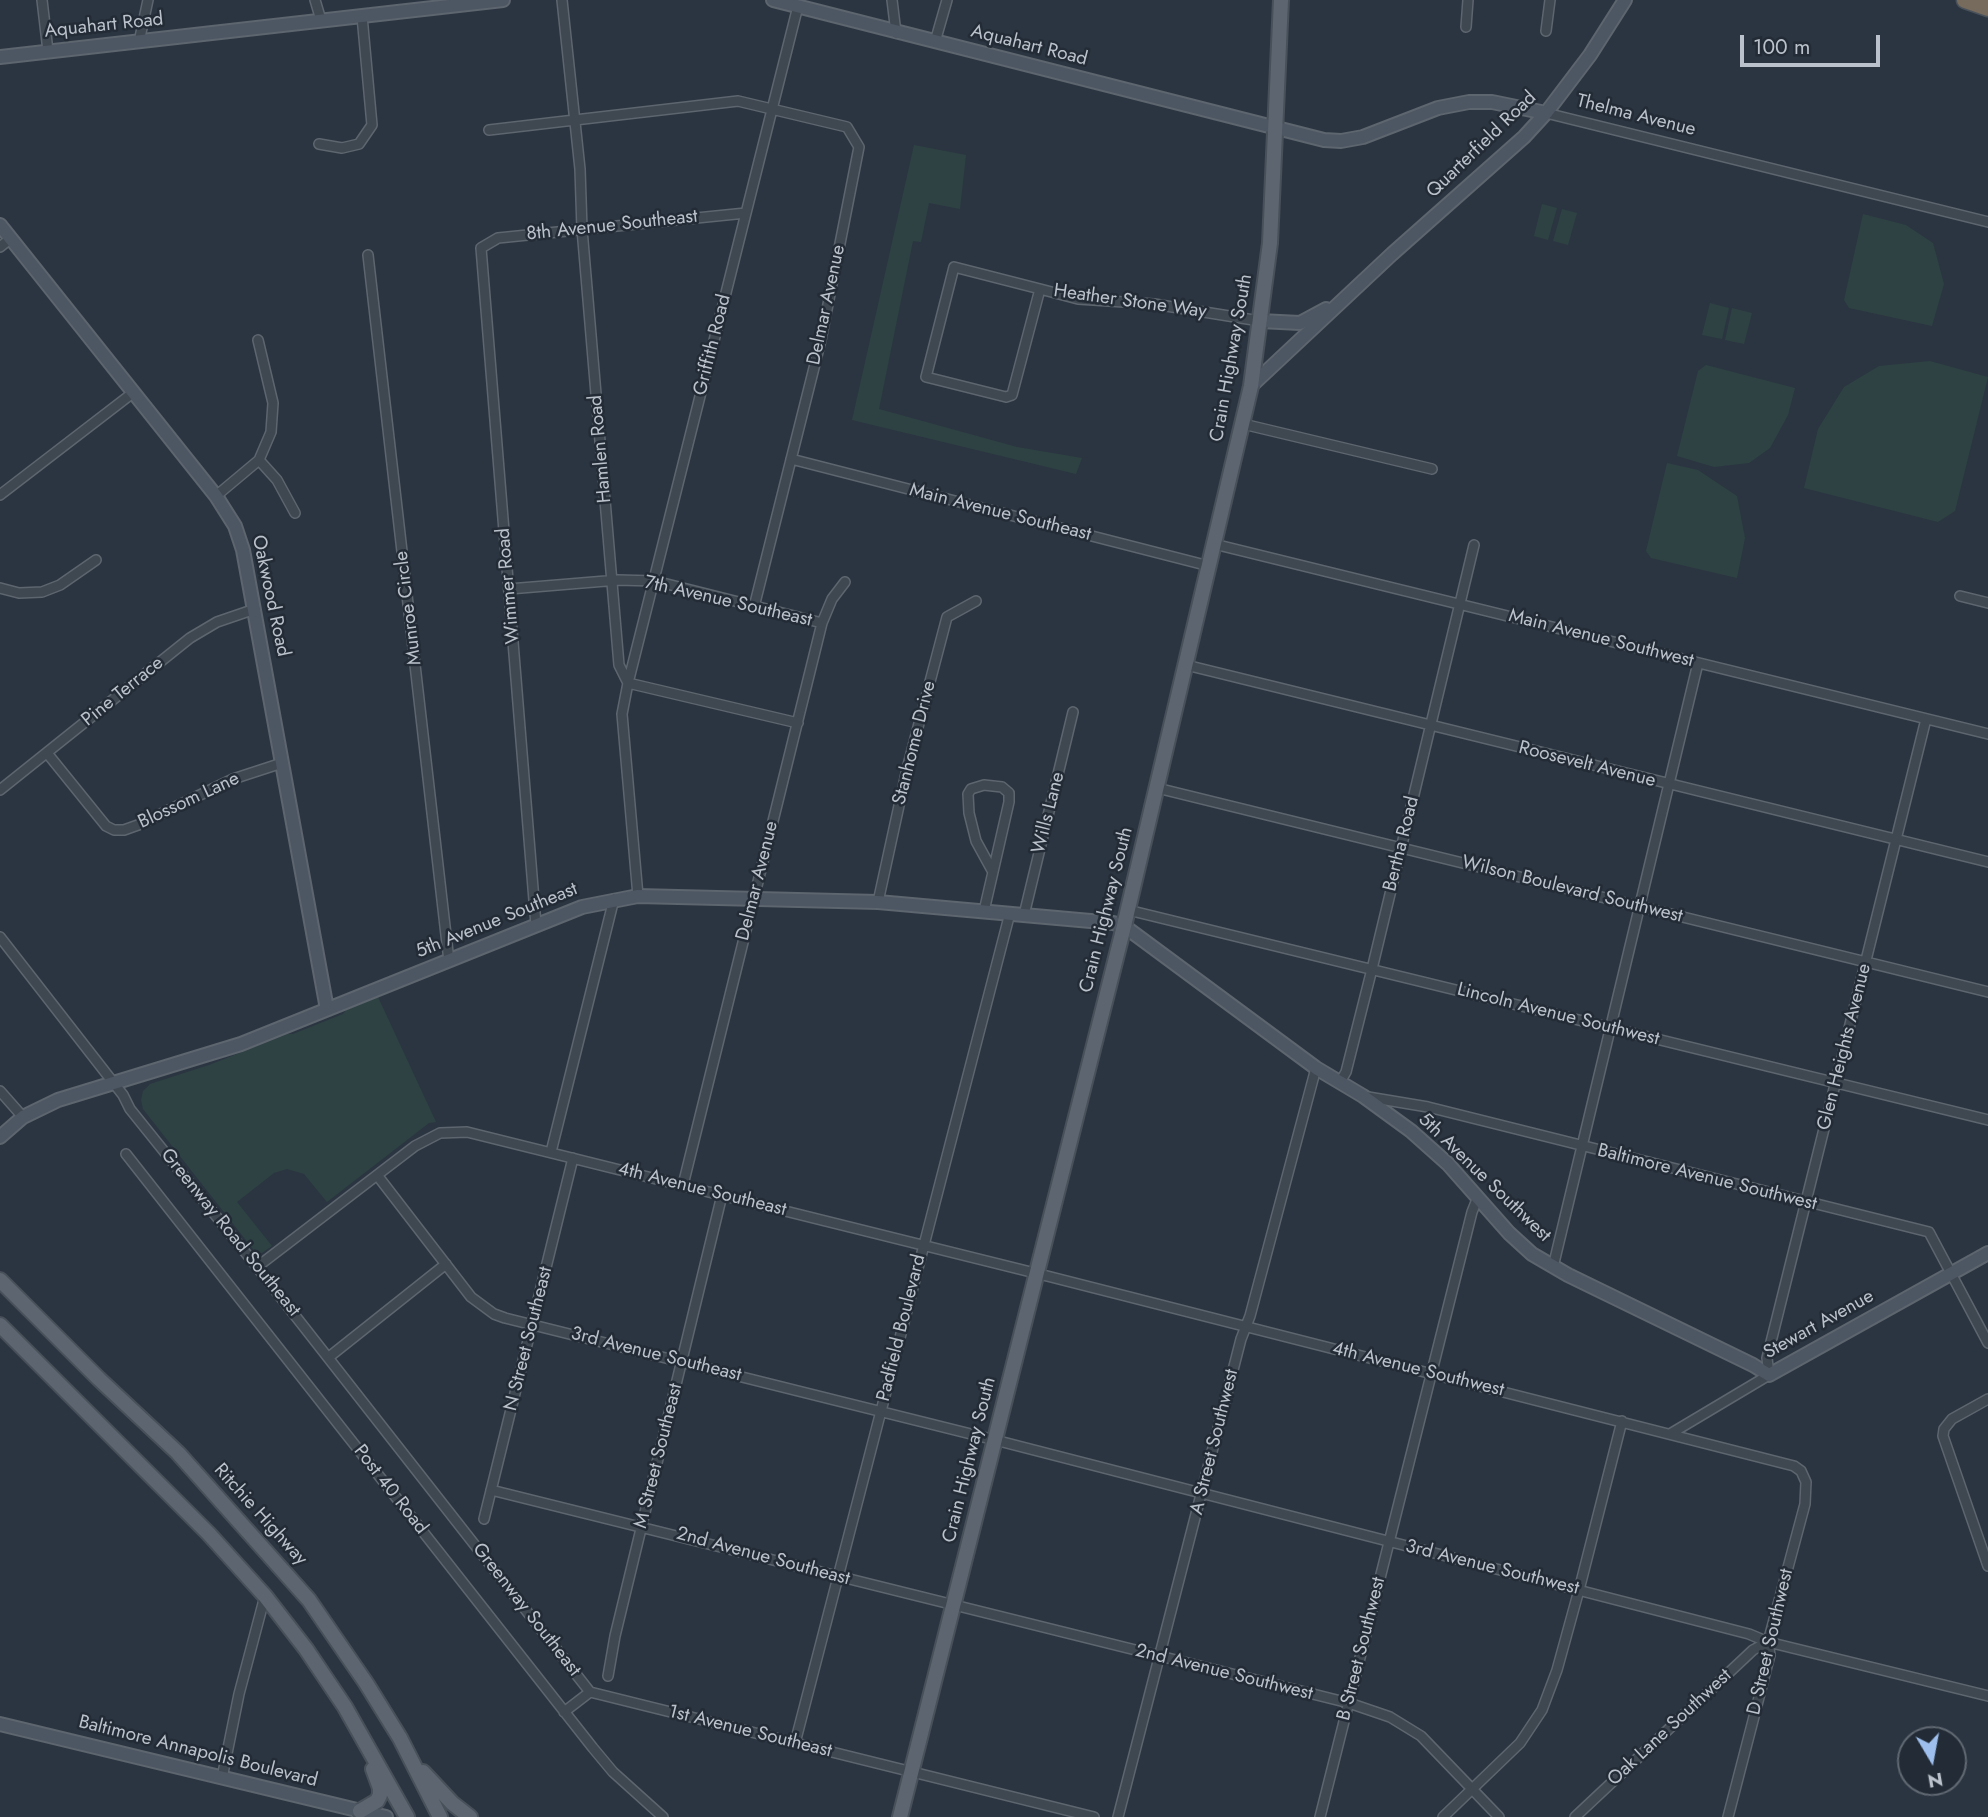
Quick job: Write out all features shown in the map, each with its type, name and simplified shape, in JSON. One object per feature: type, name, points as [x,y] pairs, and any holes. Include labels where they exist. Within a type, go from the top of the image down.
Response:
[{"type":"highway","points":[[1965,0],[1988,8]]},
{"type":"main road","name":"Crain Highway South","points":[[900,1817],[1128,910],[1251,386],[1270,243],[1282,0]]},
{"type":"main road","name":"Ritchie Highway","points":[[0,1280],[177,1453],[309,1600],[366,1683],[410,1756],[440,1817]]},
{"type":"main road","points":[[0,1325],[200,1525],[265,1597],[306,1649],[353,1719],[407,1817]]},
{"type":"main road","points":[[353,1719],[380,1788],[377,1801],[360,1811]]},
{"type":"main road","points":[[410,1756],[452,1803],[470,1817]]},
{"type":"street","points":[[42,0],[48,51]]},
{"type":"street","points":[[139,42],[148,0]]},
{"type":"street","points":[[315,0],[321,20]]},
{"type":"street","name":"Aquahart Road","points":[[0,57],[503,0]]},
{"type":"street","name":"Hamlen Road","points":[[562,0],[580,169],[582,229],[619,665],[628,683],[622,714],[638,896]]},
{"type":"street","name":"Aquahart Road","points":[[773,0],[1277,129]]},
{"type":"street","points":[[892,0],[896,33]]},
{"type":"street","points":[[935,42],[947,0]]},
{"type":"street","points":[[1466,27],[1468,0]]},
{"type":"street","points":[[1546,31],[1549,0]]},
{"type":"street","name":"Quarterfield Road","points":[[1251,386],[1546,113],[1590,55],[1625,0]]},
{"type":"street","name":"Griffith Road","points":[[628,683],[798,6]]},
{"type":"street","points":[[318,144],[342,148],[359,144],[372,125],[362,16]]},
{"type":"street","points":[[489,130],[738,101],[772,108]]},
{"type":"street","name":"Thelma Avenue","points":[[1277,129],[1341,141],[1381,132],[1430,110],[1458,103],[1492,102],[1988,222]]},
{"type":"street","name":"Delmar Avenue","points":[[754,607],[821,340],[859,147],[847,127],[772,108]]},
{"type":"street","name":"8th Avenue Southeast","points":[[481,248],[498,238],[746,213]]},
{"type":"street","name":"Oakwood Road","points":[[0,225],[5,243],[134,392],[216,496],[235,526],[243,550],[255,609],[327,1009]]},
{"type":"street","name":"Wimmer Road","points":[[481,248],[536,925]]},
{"type":"street","name":"Munroe Circle","points":[[368,256],[449,961]]},
{"type":"street","name":"Heather Stone Way","points":[[1040,289],[1012,395],[1006,397],[926,377],[954,267],[1040,289],[1078,299],[1154,304],[1260,320]]},
{"type":"street","name":"Quarterfield Road","points":[[1260,320],[1300,323],[1345,298]]},
{"type":"street","points":[[216,496],[259,460],[271,432],[273,403],[258,340]]},
{"type":"street","points":[[0,495],[134,392]]},
{"type":"street","points":[[1243,424],[1432,469]]},
{"type":"street","name":"Main Avenue Southeast","points":[[791,459],[1209,566]]},
{"type":"street","points":[[259,460],[277,480],[295,513]]},
{"type":"street","name":"Main Avenue Southwest","points":[[1214,544],[1988,734]]},
{"type":"street","name":"Bertha Road","points":[[1339,1082],[1346,1072],[1372,969],[1474,545]]},
{"type":"street","points":[[0,588],[19,593],[42,592],[60,585],[96,560]]},
{"type":"street","name":"7th Avenue Southeast","points":[[509,589],[611,581],[655,581],[822,623]]},
{"type":"street","name":"Delmar Avenue","points":[[683,1185],[822,623],[832,599],[845,582]]},
{"type":"street","points":[[1960,596],[1988,603]]},
{"type":"street","name":"Stanhome Drive","points":[[878,902],[907,769],[947,617],[976,601]]},
{"type":"street","name":"Pine Terrace","points":[[0,790],[190,638],[217,622],[255,609]]},
{"type":"street","points":[[1553,1267],[1609,1028],[1642,906],[1698,663]]},
{"type":"street","name":"Roosevelt Avenue","points":[[1186,665],[1988,862]]},
{"type":"street","points":[[628,683],[798,723]]},
{"type":"street","name":"Wills Lane","points":[[1024,915],[1073,712]]},
{"type":"street","name":"Glen Heights Avenue","points":[[1769,1376],[1767,1358],[1926,719]]},
{"type":"street","name":"Blossom Lane","points":[[47,753],[106,826],[114,830],[138,825],[233,779],[282,762]]},
{"type":"street","points":[[984,911],[993,872],[1009,802],[1009,793],[1002,787],[984,785],[971,789],[968,794],[969,813],[976,841],[993,872]]},
{"type":"street","name":"Wilson Boulevard Southwest","points":[[1157,788],[1988,992]]},
{"type":"street","name":"5th Avenue Southeast","points":[[0,1137],[23,1117],[58,1100],[228,1049],[582,907],[614,899],[638,896],[878,902],[1124,926]]},
{"type":"street","points":[[551,1152],[614,899]]},
{"type":"street","name":"Lincoln Avenue Southwest","points":[[1128,910],[1988,1120]]},
{"type":"street","name":"Padfield Boulevard","points":[[795,1743],[1010,913]]},
{"type":"street","name":"5th Avenue Southwest","points":[[1124,926],[1316,1068],[1363,1096],[1423,1142],[1448,1164],[1516,1241],[1553,1267],[1769,1376]]},
{"type":"street","name":"Greenway Road Southeast","points":[[0,937],[113,1082],[130,1109],[463,1528]]},
{"type":"street","name":"A Street Southwest","points":[[1118,1817],[1241,1339],[1247,1326],[1316,1068]]},
{"type":"street","points":[[0,1091],[23,1117]]},
{"type":"street","name":"Baltimore Avenue Southwest","points":[[1363,1096],[1428,1107],[1928,1232],[1988,1343]]},
{"type":"street","name":"4th Avenue Southeast","points":[[257,1267],[415,1146],[433,1135],[446,1132],[477,1134],[1038,1274]]},
{"type":"street","name":"Post 40 Road","points":[[125,1154],[564,1712],[613,1772],[663,1817]]},
{"type":"street","name":"N Street Southeast","points":[[484,1519],[573,1158]]},
{"type":"street","name":"3rd Avenue Southeast","points":[[377,1175],[471,1297],[499,1316],[995,1440]]},
{"type":"street","name":"M Street Southeast","points":[[608,1676],[615,1636],[722,1195]]},
{"type":"street","name":"B Street Southwest","points":[[1320,1817],[1472,1212],[1478,1197]]},
{"type":"street","name":"Stewart Avenue","points":[[1670,1434],[1988,1253]]},
{"type":"street","points":[[329,1357],[446,1264]]},
{"type":"street","name":"4th Avenue Southwest","points":[[1038,1274],[1622,1421],[1797,1468]]},
{"type":"street","points":[[1988,1399],[1952,1419],[1944,1429],[1943,1436],[1988,1566]]},
{"type":"street","points":[[1443,1817],[1520,1743],[1542,1710],[1557,1670],[1622,1421]]},
{"type":"street","name":"3rd Avenue Southwest","points":[[995,1440],[1749,1634],[1768,1642],[1988,1696]]},
{"type":"street","name":"D Street Southwest","points":[[1728,1817],[1770,1655],[1768,1642],[1807,1493],[1806,1482],[1797,1468]]},
{"type":"street","name":"2nd Avenue Southeast","points":[[491,1490],[953,1606]]},
{"type":"street","name":"Greenway Southeast","points":[[463,1528],[590,1692]]},
{"type":"street","points":[[222,1778],[239,1694],[265,1597]]},
{"type":"street","name":"2nd Avenue Southwest","points":[[953,1606],[1349,1703],[1407,1726],[1421,1736],[1499,1817]]},
{"type":"street","name":"Oak Lane Southwest","points":[[1575,1817],[1753,1650],[1768,1642]]},
{"type":"street","points":[[564,1712],[590,1692]]},
{"type":"street","name":"1st Avenue Southeast","points":[[590,1692],[1094,1817]]},
{"type":"street","name":"Baltimore Annapolis Boulevard","points":[[0,1724],[386,1817]]},
{"type":"green space","points":[[914,145],[966,155],[960,209],[929,203],[921,242],[913,241],[879,409],[1017,447],[1082,458],[1076,474],[852,420]]},
{"type":"green space","points":[[1542,204],[1557,208],[1548,240],[1534,236]]},
{"type":"green space","points":[[1562,209],[1577,213],[1568,245],[1553,241]]},
{"type":"green space","points":[[1863,214],[1906,225],[1933,243],[1944,284],[1932,326],[1849,308],[1844,300]]},
{"type":"green space","points":[[1710,303],[1729,308],[1722,339],[1702,335]]},
{"type":"green space","points":[[1732,308],[1752,313],[1744,344],[1725,340]]},
{"type":"green space","points":[[1930,361],[1988,377],[1955,511],[1938,522],[1804,488],[1818,429],[1844,387],[1879,366]]},
{"type":"green space","points":[[1706,365],[1795,388],[1788,415],[1770,448],[1749,463],[1714,467],[1677,456],[1698,371]]},
{"type":"green space","points":[[1667,463],[1698,470],[1737,496],[1745,538],[1737,578],[1651,558],[1646,551]]},
{"type":"green space","points":[[378,997],[436,1122],[429,1123],[327,1202],[304,1174],[287,1169],[274,1173],[237,1202],[272,1246],[262,1253],[256,1253],[143,1109],[143,1091],[150,1084],[293,1034]]}]
